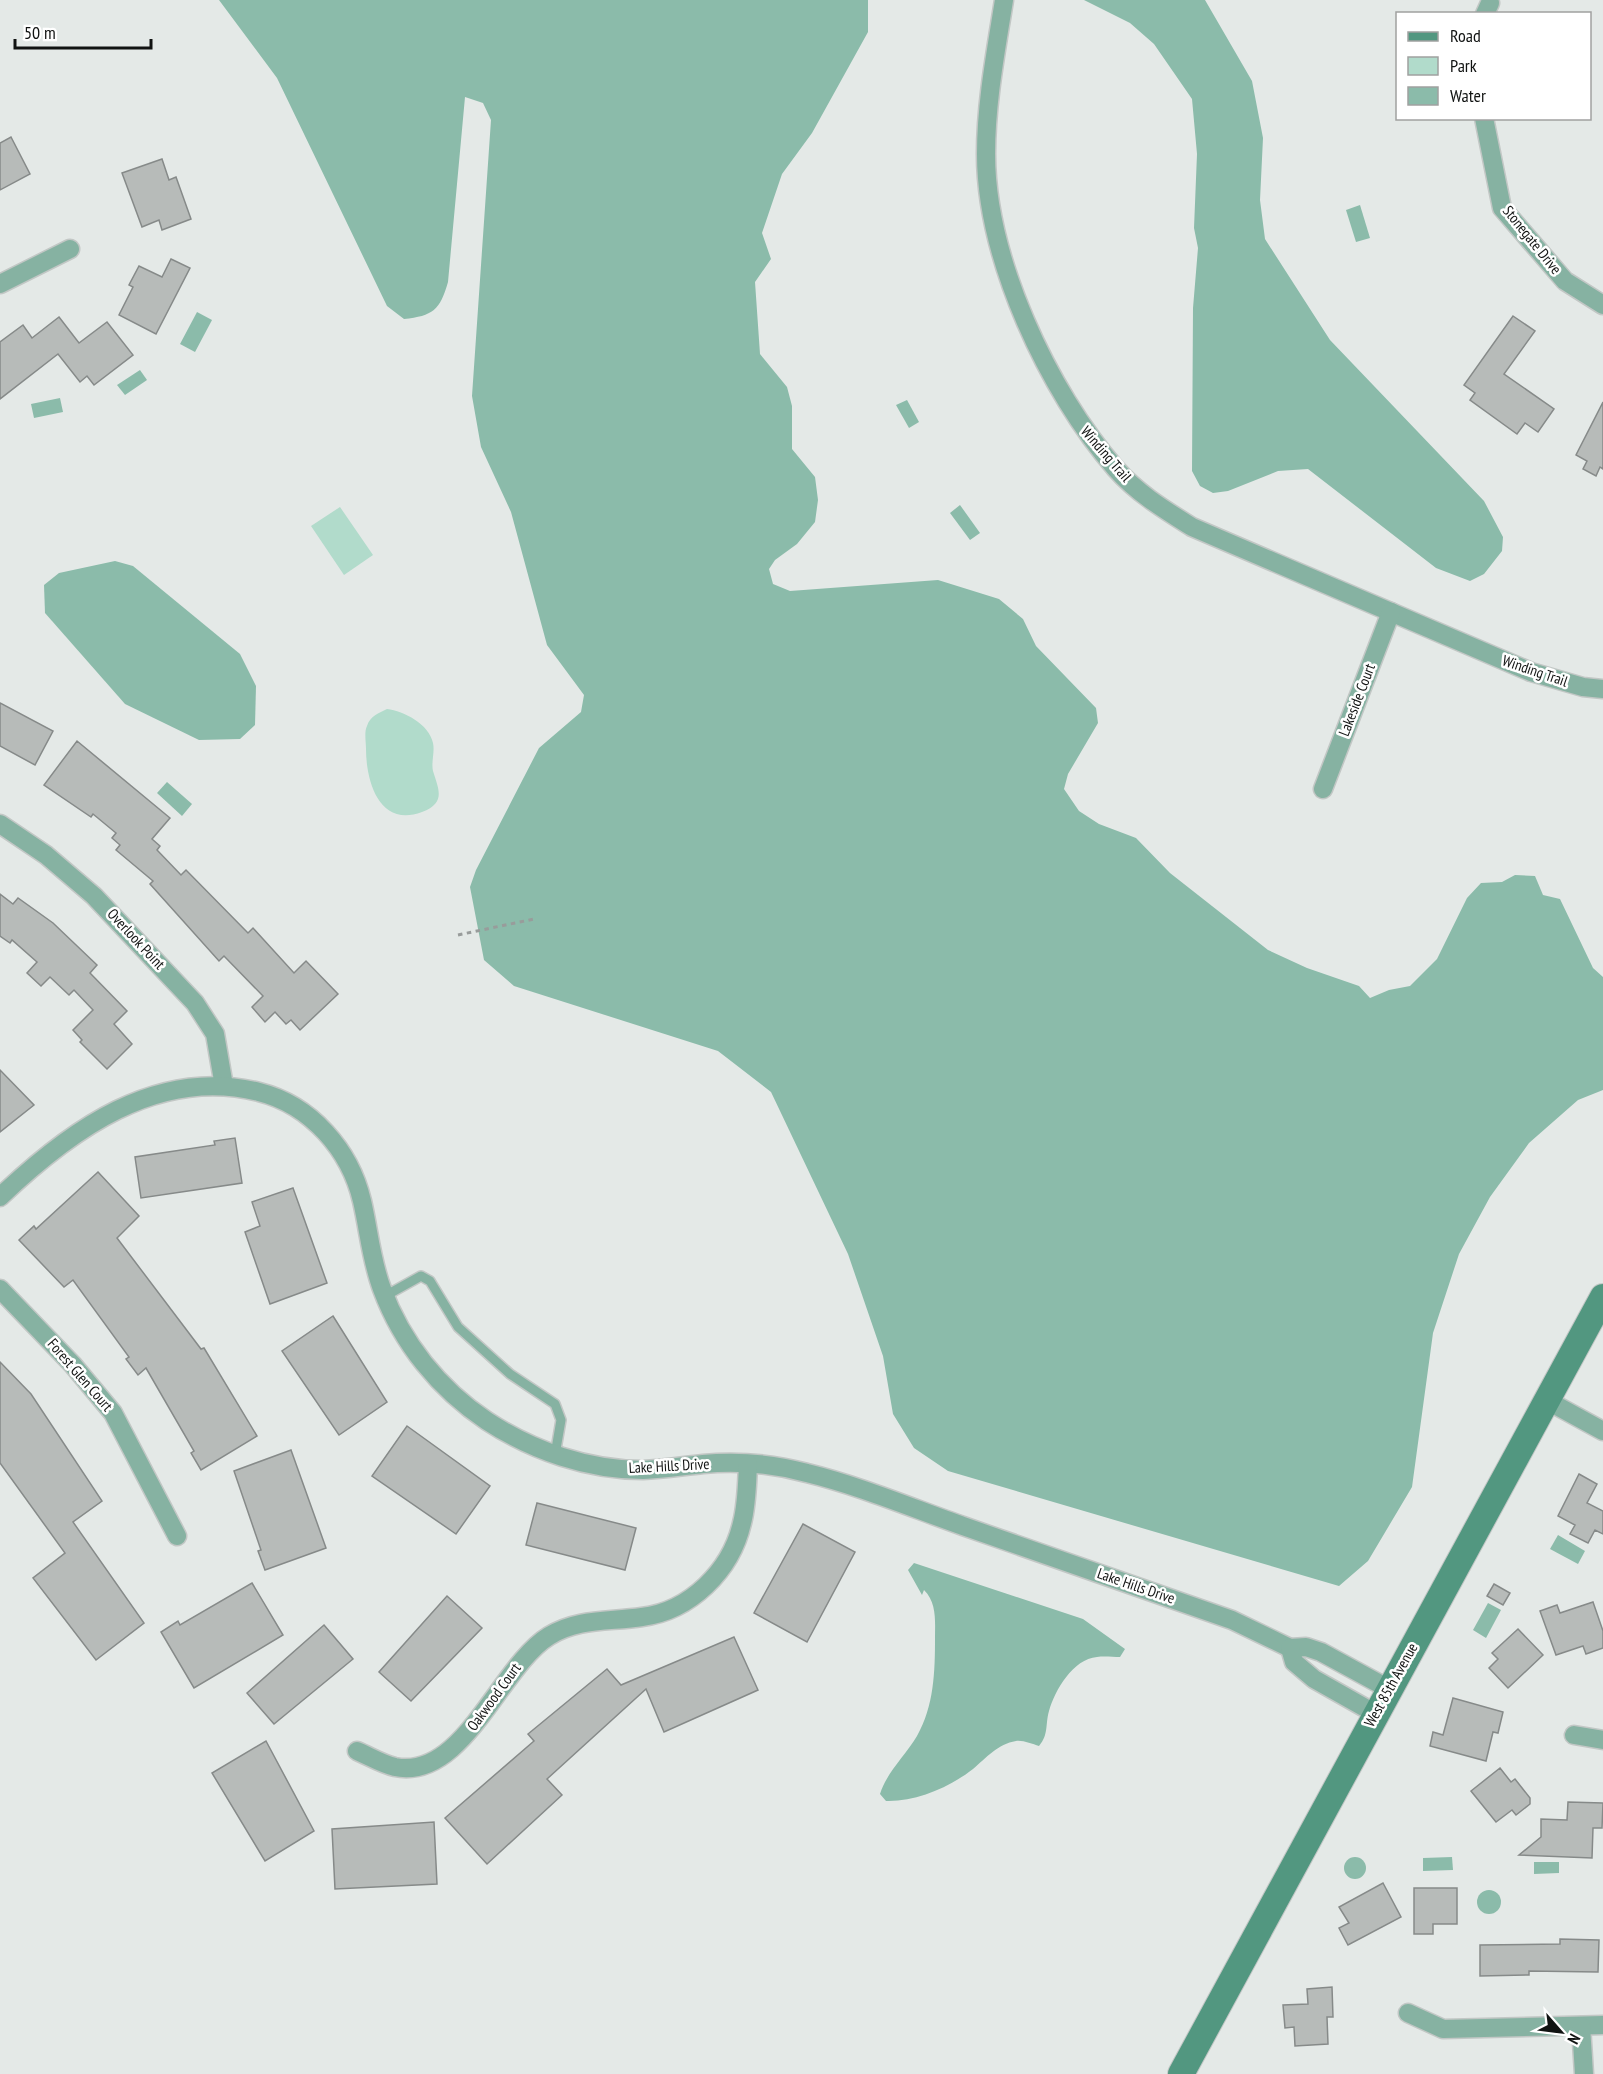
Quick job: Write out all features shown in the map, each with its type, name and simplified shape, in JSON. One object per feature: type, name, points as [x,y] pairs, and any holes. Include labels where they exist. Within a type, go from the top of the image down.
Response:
[{"type":"street","name":"Winding Trail","points":[[1004,0],[989,98],[986,156],[992,219],[1005,271],[1026,323],[1077,419],[1117,470],[1152,502],[1192,526],[1531,672],[1583,687],[1603,689]]},
{"type":"street","name":"Stonegate Drive","points":[[1484,120],[1502,208],[1565,281],[1603,305]]},
{"type":"street","points":[[0,284],[70,249]]},
{"type":"street","name":"Lakeside Court","points":[[1323,789],[1391,612]]},
{"type":"street","name":"Overlook Point","points":[[0,824],[46,855],[94,896],[195,1003],[215,1034],[224,1086]]},
{"type":"street","name":"Lake Hills Drive","points":[[0,1197],[55,1147],[103,1116],[140,1101],[171,1092],[224,1086],[261,1092],[294,1107],[312,1120],[338,1147],[357,1182],[370,1249],[385,1296],[399,1327],[439,1381],[487,1421],[522,1441],[555,1455],[591,1464],[629,1469],[706,1463],[748,1464],[821,1477],[1232,1620],[1290,1647],[1306,1647],[1321,1652],[1389,1689]]},
{"type":"street","name":"Forest Glen Court","points":[[0,1289],[73,1365],[113,1413],[177,1536]]},
{"type":"street","name":"West 85th Avenue","points":[[1181,2074],[1603,1297]]},
{"type":"street","points":[[1548,1401],[1603,1431]]},
{"type":"street","name":"Oakwood Court","points":[[357,1751],[396,1767],[425,1763],[449,1750],[465,1735],[513,1669],[548,1637],[581,1623],[661,1614],[690,1599],[717,1574],[737,1542],[746,1502],[748,1464]]},
{"type":"street","points":[[1290,1647],[1294,1662],[1304,1671],[1376,1714]]},
{"type":"street","points":[[1574,1735],[1603,1740]]},
{"type":"street","points":[[1408,2013],[1443,2029],[1603,2025]]},
{"type":"street","points":[[1581,2026],[1584,2074]]},
{"type":"lane","points":[[385,1296],[421,1276],[430,1281],[458,1327],[510,1374],[555,1404],[561,1420],[555,1455]]},
{"type":"path","points":[[458,935],[534,919]]},
{"type":"green space","points":[[340,507],[373,555],[344,575],[311,526]]},
{"type":"green space","points":[[387,709],[401,712],[415,720],[431,736],[434,750],[433,768],[439,794],[435,804],[422,812],[407,815],[385,808],[372,787],[367,762],[366,731],[373,717]]},
{"type":"water","points":[[219,0],[868,0],[868,32],[812,133],[782,174],[762,233],[771,259],[755,282],[760,354],[787,387],[792,406],[792,449],[815,477],[818,500],[815,522],[797,544],[775,560],[769,569],[773,584],[790,591],[938,580],[999,599],[1023,619],[1036,646],[1096,708],[1098,723],[1068,774],[1064,789],[1079,811],[1099,824],[1136,838],[1170,873],[1268,950],[1307,968],[1359,986],[1370,998],[1389,990],[1410,986],[1437,959],[1467,898],[1481,883],[1502,882],[1515,875],[1535,876],[1543,895],[1560,899],[1593,968],[1603,977],[1603,1090],[1578,1100],[1529,1143],[1490,1197],[1459,1254],[1433,1333],[1412,1487],[1368,1561],[1339,1586],[948,1471],[914,1448],[893,1414],[883,1356],[848,1254],[771,1092],[718,1051],[514,986],[484,960],[470,887],[476,870],[539,748],[581,712],[584,695],[547,645],[511,512],[481,447],[472,396],[491,120],[483,103],[465,97],[448,282],[442,299],[434,310],[422,316],[404,319],[387,306],[277,78]]},
{"type":"water","points":[[1084,0],[1205,0],[1252,81],[1263,138],[1260,200],[1265,239],[1330,340],[1484,501],[1503,537],[1502,551],[1484,574],[1470,581],[1436,568],[1308,469],[1278,471],[1228,491],[1213,493],[1200,486],[1192,471],[1193,308],[1198,248],[1194,228],[1197,154],[1192,99],[1154,44],[1130,23]]},
{"type":"water","points":[[1360,205],[1370,238],[1356,242],[1346,210]]},
{"type":"water","points":[[197,312],[212,320],[195,352],[180,344]]},
{"type":"water","points":[[140,370],[147,380],[125,395],[117,385]]},
{"type":"water","points":[[60,398],[63,412],[34,418],[31,404]]},
{"type":"water","points":[[907,400],[919,422],[909,428],[896,405]]},
{"type":"water","points":[[960,505],[980,533],[970,540],[950,513]]},
{"type":"water","points":[[115,561],[133,566],[240,654],[256,686],[255,725],[240,739],[199,740],[125,704],[45,613],[44,585],[59,573]]},
{"type":"water","points":[[167,782],[192,804],[182,816],[157,793]]},
{"type":"water","points":[[1558,1535],[1585,1551],[1578,1564],[1550,1549]]},
{"type":"water","points":[[914,1563],[1083,1619],[1125,1649],[1120,1657],[1088,1659],[1073,1669],[1056,1694],[1049,1711],[1044,1737],[1039,1746],[1022,1741],[1004,1745],[964,1776],[943,1787],[909,1799],[886,1801],[880,1794],[883,1786],[923,1725],[934,1676],[934,1612],[928,1595],[924,1590],[922,1595],[908,1570]]},
{"type":"water","points":[[1488,1603],[1501,1610],[1486,1638],[1473,1630]]},
{"type":"water","points":[[1355,1857],[1365,1864],[1366,1868],[1359,1878],[1355,1879],[1345,1872],[1344,1868],[1351,1858]]},
{"type":"water","points":[[1452,1857],[1453,1870],[1423,1871],[1423,1858]]},
{"type":"water","points":[[1534,1862],[1559,1862],[1559,1873],[1534,1874]]},
{"type":"water","points":[[1489,1890],[1498,1893],[1501,1902],[1498,1911],[1489,1914],[1480,1911],[1477,1902],[1480,1893]]},
{"type":"building","points":[[11,137],[30,174],[0,190],[0,143]]},
{"type":"building","points":[[162,159],[169,180],[176,177],[191,219],[162,230],[159,220],[142,227],[122,173]]},
{"type":"building","points":[[171,259],[190,268],[156,334],[119,315],[133,287],[129,285],[139,266],[162,277]]},
{"type":"building","points":[[1513,316],[1535,331],[1504,374],[1554,409],[1538,432],[1525,423],[1517,434],[1470,400],[1475,393],[1464,385]]},
{"type":"building","points":[[59,317],[79,343],[107,322],[133,355],[94,385],[87,376],[80,382],[58,354],[0,399],[0,342],[23,325],[32,338]]},
{"type":"building","points":[[1603,402],[1603,469],[1600,467],[1596,476],[1583,469],[1587,461],[1576,455]]},
{"type":"building","points":[[0,703],[53,731],[35,765],[0,746]]},
{"type":"building","points":[[77,741],[170,818],[152,839],[160,846],[157,850],[181,875],[186,870],[248,933],[253,928],[294,973],[306,961],[338,994],[300,1030],[291,1020],[286,1024],[275,1012],[265,1022],[252,1007],[263,996],[224,956],[219,961],[150,884],[153,881],[116,850],[120,845],[112,838],[116,833],[93,814],[91,817],[44,785]]},
{"type":"building","points":[[0,894],[13,904],[18,898],[53,923],[97,965],[90,973],[127,1011],[114,1024],[132,1044],[107,1069],[80,1042],[82,1040],[73,1030],[93,1010],[74,990],[69,995],[50,977],[41,986],[27,973],[37,962],[12,940],[10,943],[0,936]]},
{"type":"building","points":[[0,1070],[34,1105],[0,1132]]},
{"type":"building","points":[[235,1138],[242,1183],[141,1198],[135,1157],[215,1145],[214,1141]]},
{"type":"building","points":[[98,1172],[139,1216],[117,1238],[201,1349],[204,1348],[257,1436],[201,1470],[191,1453],[194,1451],[146,1368],[138,1375],[126,1359],[129,1357],[73,1280],[64,1287],[19,1240],[34,1226],[36,1229]]},
{"type":"building","points":[[293,1188],[327,1283],[270,1304],[245,1232],[260,1226],[252,1202]]},
{"type":"building","points":[[333,1316],[387,1402],[339,1435],[282,1351]]},
{"type":"building","points":[[0,1362],[31,1394],[102,1501],[73,1522],[144,1623],[96,1660],[33,1578],[65,1553],[0,1463]]},
{"type":"building","points":[[407,1426],[490,1486],[456,1534],[372,1476]]},
{"type":"building","points":[[291,1450],[326,1548],[265,1570],[258,1551],[261,1550],[234,1471]]},
{"type":"building","points":[[1579,1474],[1597,1484],[1587,1503],[1603,1511],[1603,1534],[1595,1530],[1588,1543],[1570,1534],[1575,1525],[1558,1516]]},
{"type":"building","points":[[537,1503],[636,1528],[625,1570],[526,1545]]},
{"type":"building","points":[[803,1524],[855,1552],[807,1642],[754,1613]]},
{"type":"building","points":[[252,1583],[283,1635],[194,1688],[161,1632],[178,1621],[180,1625]]},
{"type":"building","points":[[1494,1584],[1510,1593],[1503,1605],[1487,1596]]},
{"type":"building","points":[[447,1596],[482,1628],[411,1701],[379,1672]]},
{"type":"building","points":[[1593,1602],[1603,1631],[1603,1648],[1586,1654],[1583,1646],[1556,1655],[1540,1611],[1557,1605],[1560,1613]]},
{"type":"building","points":[[324,1625],[353,1659],[274,1724],[247,1693]]},
{"type":"building","points":[[1518,1629],[1543,1655],[1508,1688],[1489,1668],[1498,1659],[1492,1653]]},
{"type":"building","points":[[734,1637],[758,1690],[664,1732],[646,1689],[547,1779],[562,1795],[487,1864],[445,1818],[534,1741],[528,1734],[607,1669],[621,1685]]},
{"type":"building","points":[[1453,1698],[1503,1712],[1498,1733],[1493,1732],[1486,1761],[1430,1746],[1433,1732],[1443,1735]]},
{"type":"building","points":[[266,1741],[314,1831],[265,1861],[212,1773]]},
{"type":"building","points":[[1500,1768],[1511,1782],[1515,1779],[1530,1798],[1530,1804],[1516,1815],[1512,1810],[1496,1822],[1471,1791]]},
{"type":"building","points":[[1568,1802],[1603,1803],[1602,1828],[1593,1828],[1592,1858],[1519,1855],[1541,1837],[1541,1819],[1567,1820]]},
{"type":"building","points":[[434,1822],[437,1884],[335,1889],[332,1829]]},
{"type":"building","points":[[1383,1883],[1401,1917],[1348,1945],[1339,1928],[1349,1923],[1339,1907]]},
{"type":"building","points":[[1414,1888],[1457,1888],[1457,1924],[1433,1924],[1433,1934],[1414,1934]]},
{"type":"building","points":[[1560,1939],[1599,1940],[1598,1972],[1529,1971],[1529,1975],[1480,1976],[1480,1945],[1560,1944]]},
{"type":"building","points":[[1332,1987],[1333,2017],[1327,2017],[1328,2044],[1295,2046],[1294,2027],[1285,2028],[1283,2005],[1308,2004],[1307,1989]]}]
